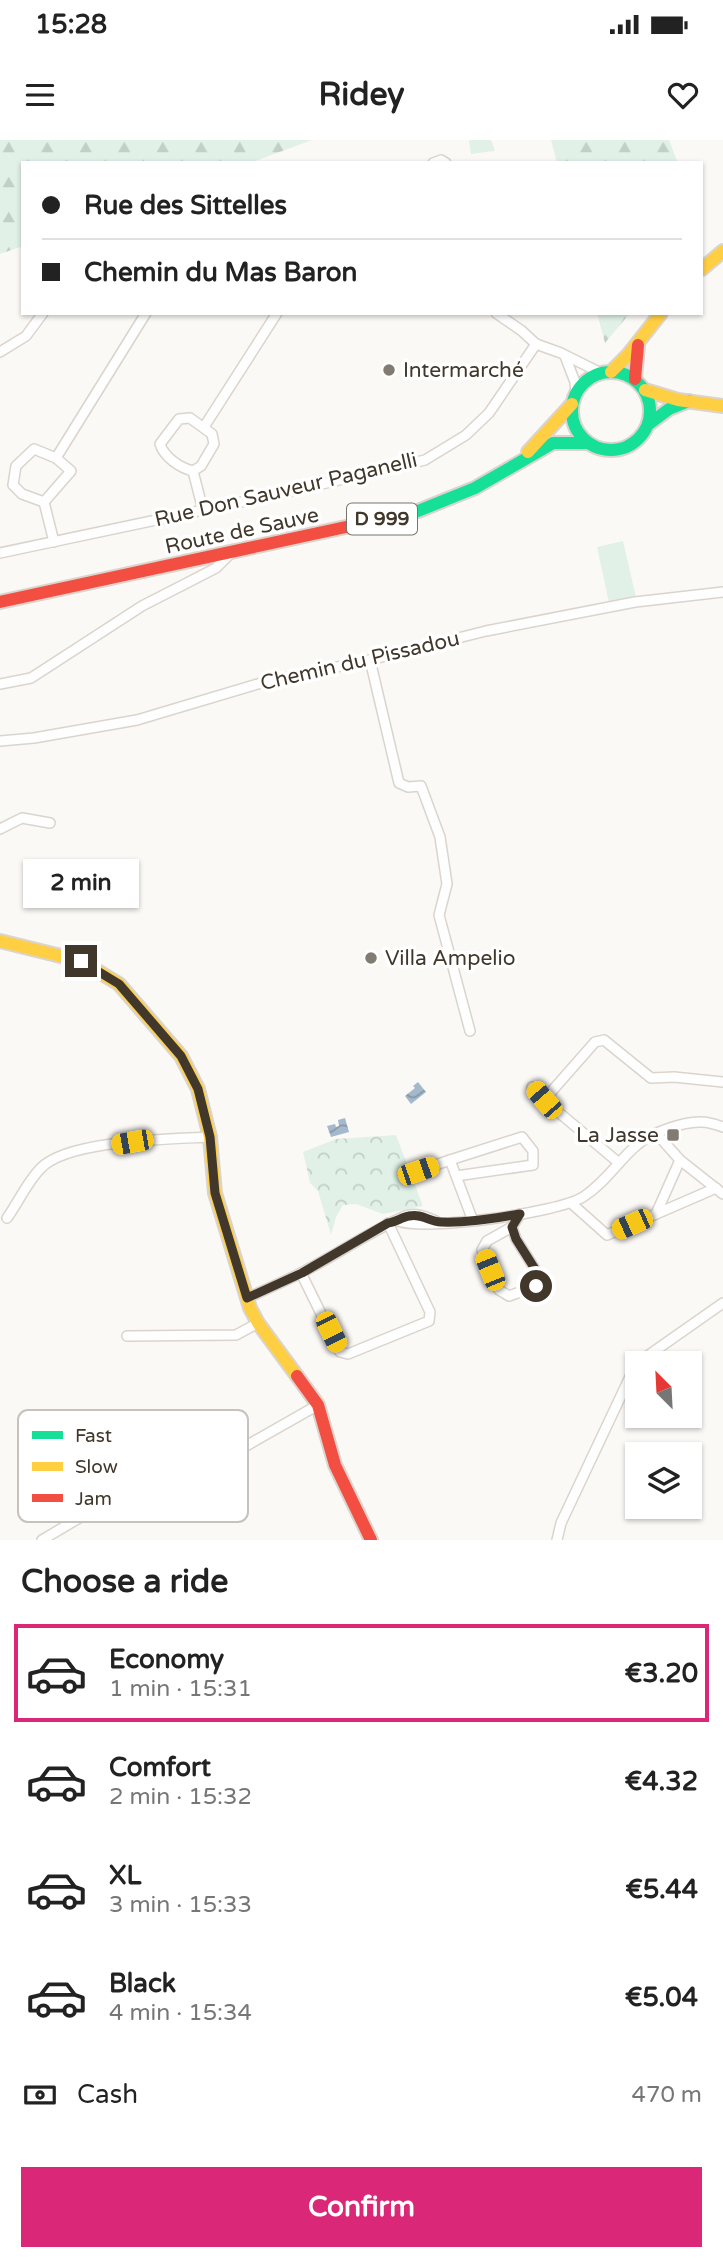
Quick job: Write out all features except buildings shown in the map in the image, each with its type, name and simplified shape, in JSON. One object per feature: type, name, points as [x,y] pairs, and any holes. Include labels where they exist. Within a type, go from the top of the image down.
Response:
[{"type":"main road","points":[[703,268],[723,251]]},
{"type":"main road","points":[[659,315],[638,343],[606,372],[582,384],[574,399],[574,425],[587,443],[598,449],[623,449],[634,443],[643,435],[649,424],[669,409],[689,401]]},
{"type":"main road","points":[[635,379],[638,343]]},
{"type":"main road","points":[[606,372],[624,374],[635,379],[645,390],[649,401],[649,424]]},
{"type":"main road","points":[[645,390],[689,401],[704,400],[723,407]]},
{"type":"main road","name":"Route de Sauve","points":[[522,459],[574,399]]},
{"type":"main road","name":"Route de Sauve","points":[[0,602],[418,511],[475,488],[554,443],[587,443]]},
{"type":"main road","points":[[0,941],[81,961],[119,984],[181,1056],[198,1089],[210,1137],[215,1193],[247,1298],[258,1323],[318,1405],[335,1465],[367,1538]]},
{"type":"street","points":[[0,352],[26,336],[42,315]]},
{"type":"street","points":[[56,458],[145,315]]},
{"type":"street","points":[[204,427],[276,315]]},
{"type":"street","points":[[499,315],[536,344],[606,372]]},
{"type":"street","name":"Rue Don Sauveur Paganelli","points":[[0,553],[425,460],[466,435],[489,413],[536,344]]},
{"type":"street","points":[[565,356],[575,382],[574,399]]},
{"type":"street","points":[[190,418],[204,427],[212,434],[214,444],[201,466],[193,471],[184,469],[162,453],[160,444],[179,419],[190,418]]},
{"type":"street","points":[[34,449],[56,458],[71,471],[44,502],[22,494],[13,485],[16,466],[34,449]]},
{"type":"street","points":[[193,471],[203,510]]},
{"type":"street","points":[[44,502],[54,542]]},
{"type":"street","points":[[0,684],[31,678],[142,606],[216,568],[231,553]]},
{"type":"street","name":"Chemin du Pissadou","points":[[0,741],[34,738],[137,720],[261,683],[370,660],[486,631],[635,602],[723,592]]},
{"type":"street","points":[[370,660],[399,783],[408,787],[421,786],[440,837],[447,884],[439,915],[470,1031]]},
{"type":"street","points":[[0,829],[22,818],[50,823]]},
{"type":"street","points":[[544,1100],[595,1042],[604,1040],[651,1078],[674,1077],[723,1082]]},
{"type":"street","points":[[532,1087],[619,1163]]},
{"type":"street","points":[[247,1298],[302,1273],[406,1216],[421,1215],[437,1222],[473,1221],[551,1209],[571,1203],[602,1182],[638,1144],[656,1133],[702,1122],[723,1127]]},
{"type":"street","points":[[656,1133],[680,1160],[720,1191]]},
{"type":"street","points":[[7,1218],[41,1167],[70,1152],[132,1142],[210,1137]]},
{"type":"street","points":[[418,1171],[522,1137],[533,1151],[533,1165],[456,1176]]},
{"type":"street","points":[[450,1160],[473,1221]]},
{"type":"street","points":[[656,1214],[680,1160]]},
{"type":"street","points":[[571,1203],[607,1235],[720,1191]]},
{"type":"street","points":[[512,1227],[516,1239],[540,1277],[536,1286],[509,1296],[499,1290],[482,1250],[487,1241],[512,1227],[520,1214]]},
{"type":"street","points":[[302,1273],[340,1352],[348,1354],[429,1321],[430,1312],[393,1222]]},
{"type":"street","points":[[557,1540],[561,1523],[636,1364],[723,1303]]},
{"type":"street","points":[[127,1336],[236,1335],[258,1323]]},
{"type":"street","points":[[248,1445],[318,1405]]},
{"type":"street","points":[[42,1540],[72,1522]]},
{"type":"green space","points":[[0,140],[312,140],[255,161],[21,161],[21,247],[0,254]]},
{"type":"green space","points":[[469,140],[491,140],[495,151],[471,154]]},
{"type":"green space","points":[[551,140],[669,140],[677,161],[556,161]]},
{"type":"green space","points":[[598,315],[628,315],[605,343]]},
{"type":"green space","points":[[623,541],[636,597],[609,603],[597,547]]},
{"type":"green space","points":[[396,1135],[423,1206],[383,1214],[356,1204],[343,1205],[331,1235],[318,1191],[310,1183],[303,1152],[336,1139]]},
{"type":"water","points":[[418,1082],[426,1092],[411,1104],[405,1096]]},
{"type":"water","points":[[345,1118],[349,1132],[331,1137],[327,1126],[339,1126],[338,1120]]},
{"type":"traffic: fast","points":[[603,372],[619,372],[633,378],[644,389],[650,403],[650,411],[650,419],[644,433],[633,444],[619,450],[603,450],[589,444],[578,433],[572,419],[572,403],[578,389],[589,378],[603,372]]},
{"type":"traffic: fast","points":[[649,424],[669,409],[689,401]]},
{"type":"traffic: fast","points":[[369,522],[418,511],[475,488],[553,443],[587,443]]},
{"type":"traffic: slow","points":[[703,268],[723,251]]},
{"type":"traffic: slow","points":[[611,372],[659,315]]},
{"type":"traffic: slow","points":[[645,390],[678,400],[723,406]]},
{"type":"traffic: slow","points":[[528,452],[572,404]]},
{"type":"traffic: slow","points":[[0,941],[81,961],[119,984],[181,1056],[198,1089],[210,1137],[215,1193],[250,1308],[297,1376]]},
{"type":"traffic: jam","points":[[635,379],[638,345]]},
{"type":"traffic: jam","points":[[0,602],[369,522]]},
{"type":"traffic: jam","points":[[297,1376],[318,1405],[335,1465],[371,1540]]},
{"type":"place","name":"Intermarché","points":[[389,370]]},
{"type":"place","name":"Villa Ampelio","points":[[371,958]]},
{"type":"place","name":"La Jasse","points":[[673,1135]]},
{"type":"route","points":[[81,961],[119,984],[181,1056],[198,1089],[210,1137],[215,1193],[247,1298],[302,1273],[388,1223],[406,1216],[421,1215],[437,1222],[473,1221],[520,1214],[512,1227],[516,1239],[540,1277],[536,1286]]}]
